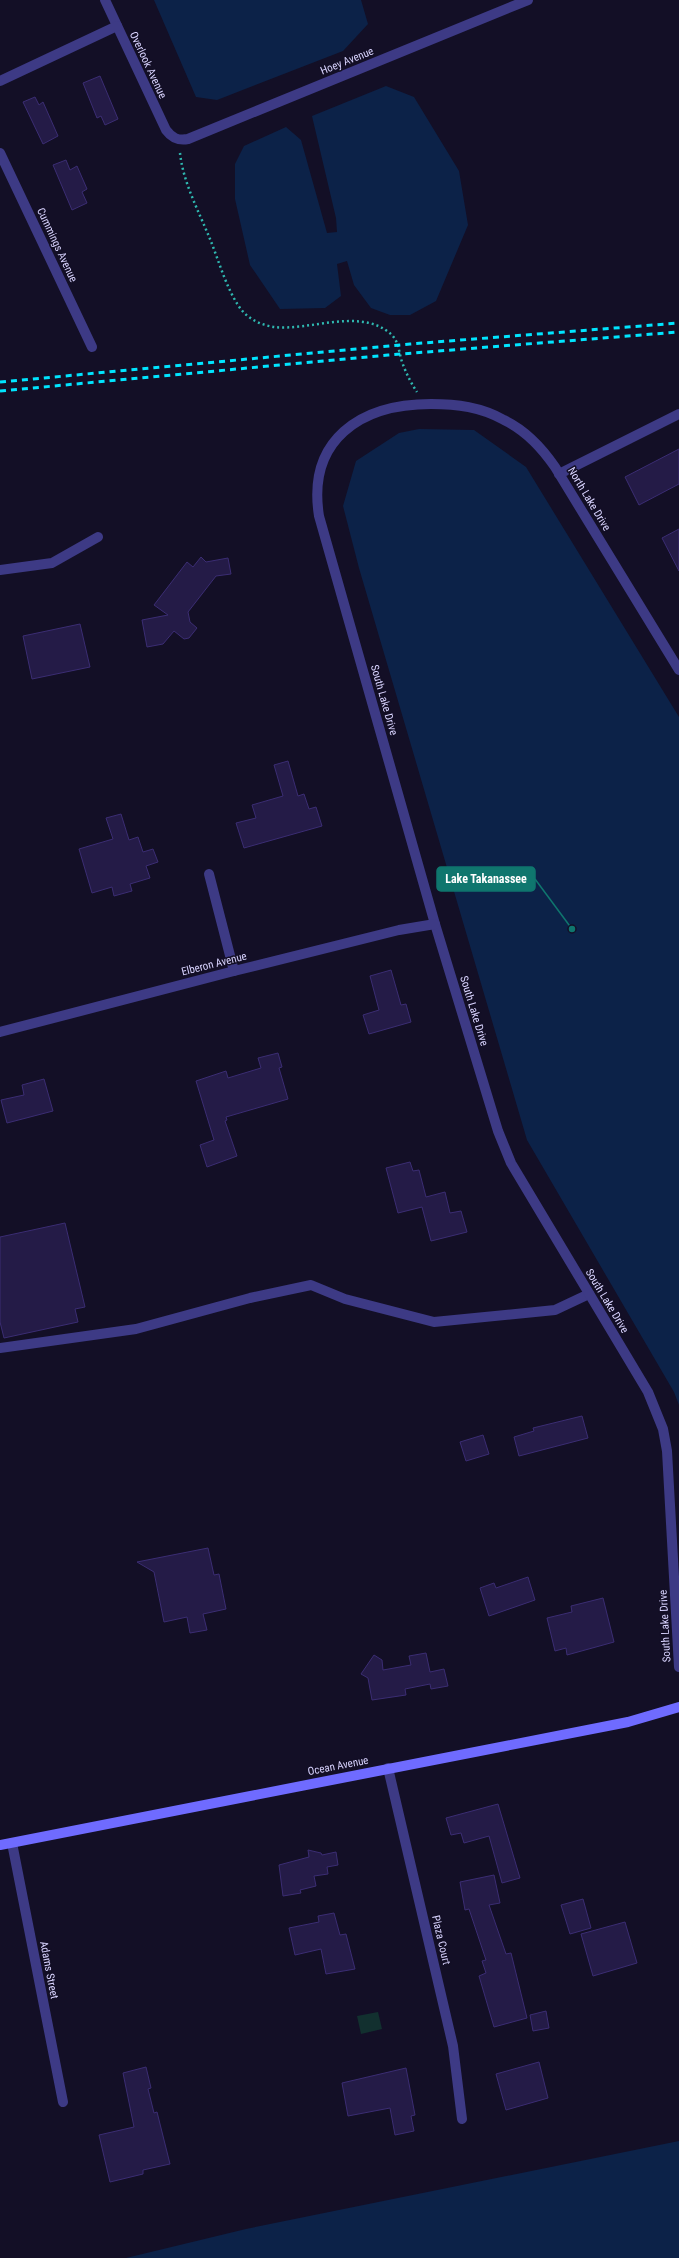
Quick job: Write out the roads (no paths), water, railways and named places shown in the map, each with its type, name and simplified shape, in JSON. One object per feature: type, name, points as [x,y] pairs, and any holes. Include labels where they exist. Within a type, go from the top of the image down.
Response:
[{"type":"street","name":"Overlook Avenue","points":[[105,0],[166,130],[177,139]]},
{"type":"street","name":"Hoey Avenue","points":[[177,139],[528,0]]},
{"type":"street","points":[[0,81],[117,26]]},
{"type":"street","name":"Cummings Avenue","points":[[0,153],[92,347]]},
{"type":"street","name":"North Lake Drive","points":[[429,404],[468,406],[505,420],[536,443],[559,474],[679,670]]},
{"type":"street","name":"South Lake Drive","points":[[429,404],[404,405],[384,410],[360,420],[346,430],[328,452],[320,469],[316,497],[319,516],[435,924],[498,1131],[510,1163],[648,1392],[663,1429],[669,1474],[679,1667]]},
{"type":"street","points":[[559,474],[679,414]]},
{"type":"street","points":[[0,570],[52,563],[98,537]]},
{"type":"street","points":[[209,874],[234,971]]},
{"type":"street","name":"Elberon Avenue","points":[[0,1032],[399,930],[435,924]]},
{"type":"street","points":[[0,1348],[136,1329],[250,1298],[311,1285],[345,1299],[434,1322],[555,1310],[589,1294]]},
{"type":"street","name":"Ocean Avenue","points":[[0,1845],[628,1722],[679,1706]]},
{"type":"street","name":"Plaza Court","points":[[388,1768],[453,2046],[462,2120]]},
{"type":"street","name":"Adams Street","points":[[12,1843],[62,2102]]},
{"type":"water","points":[[154,0],[361,0],[368,24],[343,51],[217,100],[196,97]]},
{"type":"water","points":[[386,86],[414,97],[459,171],[468,225],[436,301],[410,315],[390,315],[371,308],[354,285],[347,261],[337,264],[341,296],[325,308],[280,309],[250,265],[235,199],[235,164],[244,146],[286,127],[301,140],[327,233],[337,232],[336,218],[312,116]]},
{"type":"water","points":[[419,429],[474,430],[526,467],[679,717],[679,1405],[674,1392],[527,1140],[359,568],[343,506],[356,461],[399,433]]},
{"type":"water","points":[[679,2141],[679,2258],[126,2258],[246,2229]]},
{"type":"railway","points":[[0,382],[410,344],[679,323]]},
{"type":"railway","points":[[0,391],[388,355],[679,332]]},
{"type":"place","name":"Lake Takanassee","points":[[572,929]]}]
